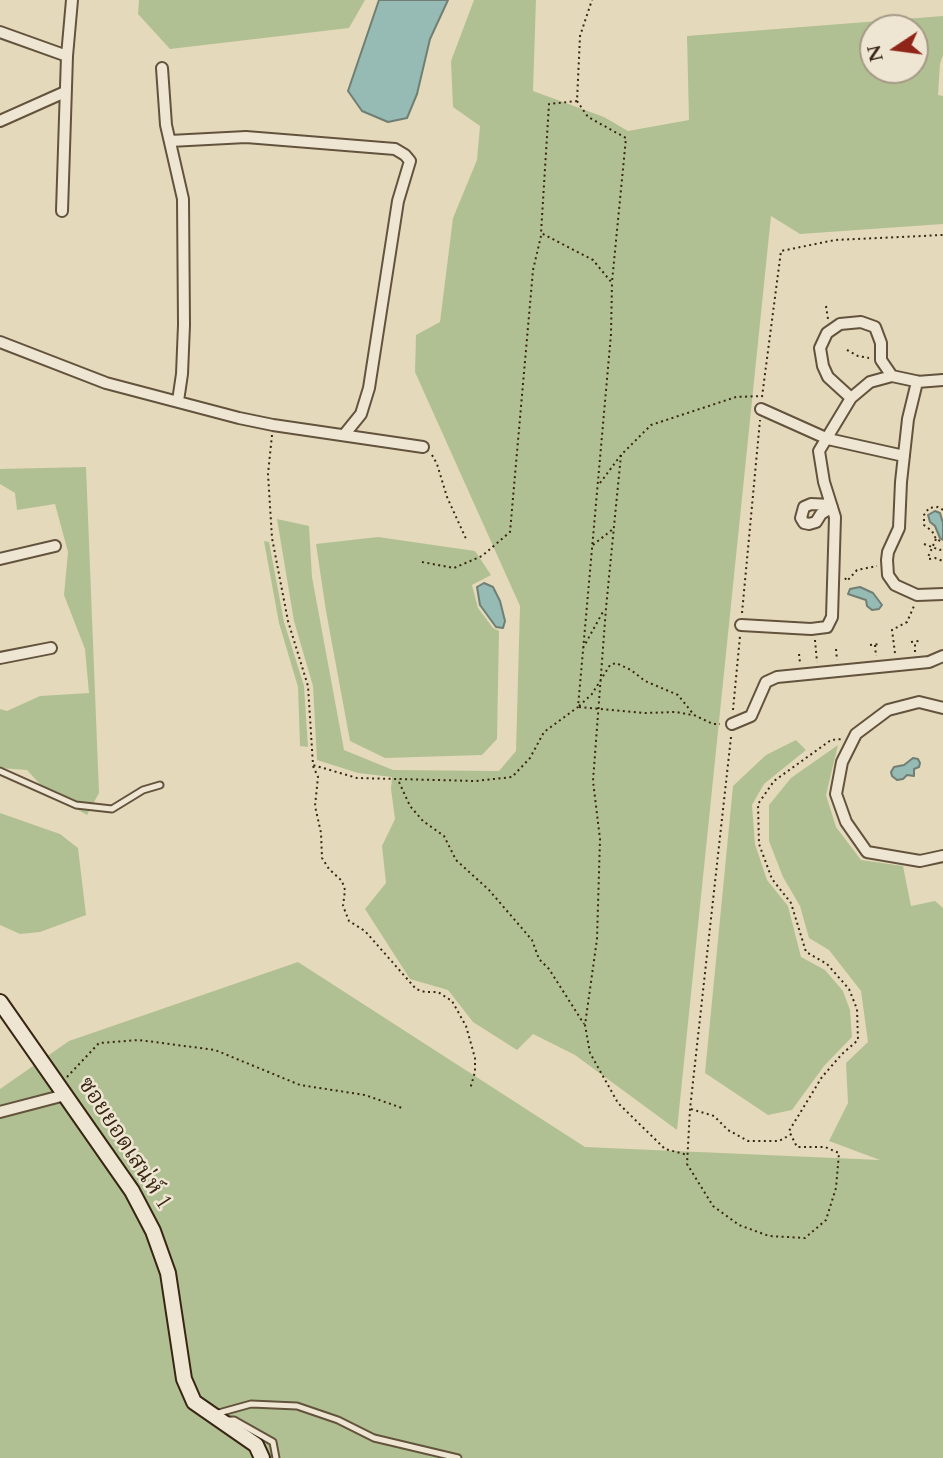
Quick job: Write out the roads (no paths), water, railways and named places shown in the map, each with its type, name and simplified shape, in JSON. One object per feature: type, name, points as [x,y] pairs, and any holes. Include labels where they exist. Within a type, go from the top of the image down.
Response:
[{"type":"street","points":[[62,211],[65,92],[72,0]]},
{"type":"street","points":[[0,38],[0,32],[67,57]]},
{"type":"street","points":[[162,68],[162,98],[183,199],[182,374],[178,401]]},
{"type":"street","points":[[0,121],[65,92]]},
{"type":"street","points":[[170,141],[246,137],[396,149],[410,161],[398,201],[369,388],[361,414],[344,435]]},
{"type":"street","points":[[851,398],[828,377],[820,348],[827,333],[841,324],[861,322],[875,327],[881,342],[881,360],[892,376]]},
{"type":"street","points":[[0,342],[106,383],[273,425],[423,447]]},
{"type":"street","points":[[741,625],[827,627],[832,617],[835,517],[824,482],[819,451],[851,398],[870,382],[892,376],[920,382],[943,380]]},
{"type":"street","points":[[920,382],[917,382],[908,419],[899,528],[888,552],[887,568],[895,585],[917,595],[943,594]]},
{"type":"street","points":[[761,410],[828,439],[904,456]]},
{"type":"street","points":[[0,558],[55,546]]},
{"type":"street","points":[[0,658],[51,648]]},
{"type":"street","points":[[732,724],[751,716],[766,682],[777,677],[929,662],[943,656]]},
{"type":"street","points":[[943,708],[919,702],[888,710],[856,734],[842,762],[836,793],[846,822],[867,852],[920,861],[943,856]]},
{"type":"street","name":"ซอยยอดเสน่ห์ 1","points":[[0,1002],[132,1191],[153,1231],[167,1273],[184,1379],[194,1402],[256,1445],[262,1458]]},
{"type":"street","points":[[0,1112],[62,1090]]},
{"type":"lane","points":[[0,771],[76,805],[112,809],[143,790],[160,785]]},
{"type":"lane","points":[[216,1417],[251,1404],[297,1405],[338,1420],[374,1438],[458,1458]]},
{"type":"lane","points":[[216,1417],[234,1420],[273,1441],[276,1458]]},
{"type":"water","points":[[379,0],[448,0],[430,39],[417,94],[407,118],[388,122],[362,111],[348,91]]},
{"type":"water","points":[[935,511],[940,513],[943,523],[943,540],[928,515]]},
{"type":"water","points":[[484,583],[493,587],[500,601],[505,621],[503,628],[496,627],[480,605],[477,587]]},
{"type":"water","points":[[860,587],[873,593],[882,605],[879,609],[872,610],[867,606],[866,600],[848,594],[850,589]]},
{"type":"water","points":[[913,758],[920,763],[919,767],[914,769],[914,776],[907,775],[897,780],[892,776],[894,767],[904,765]]}]
